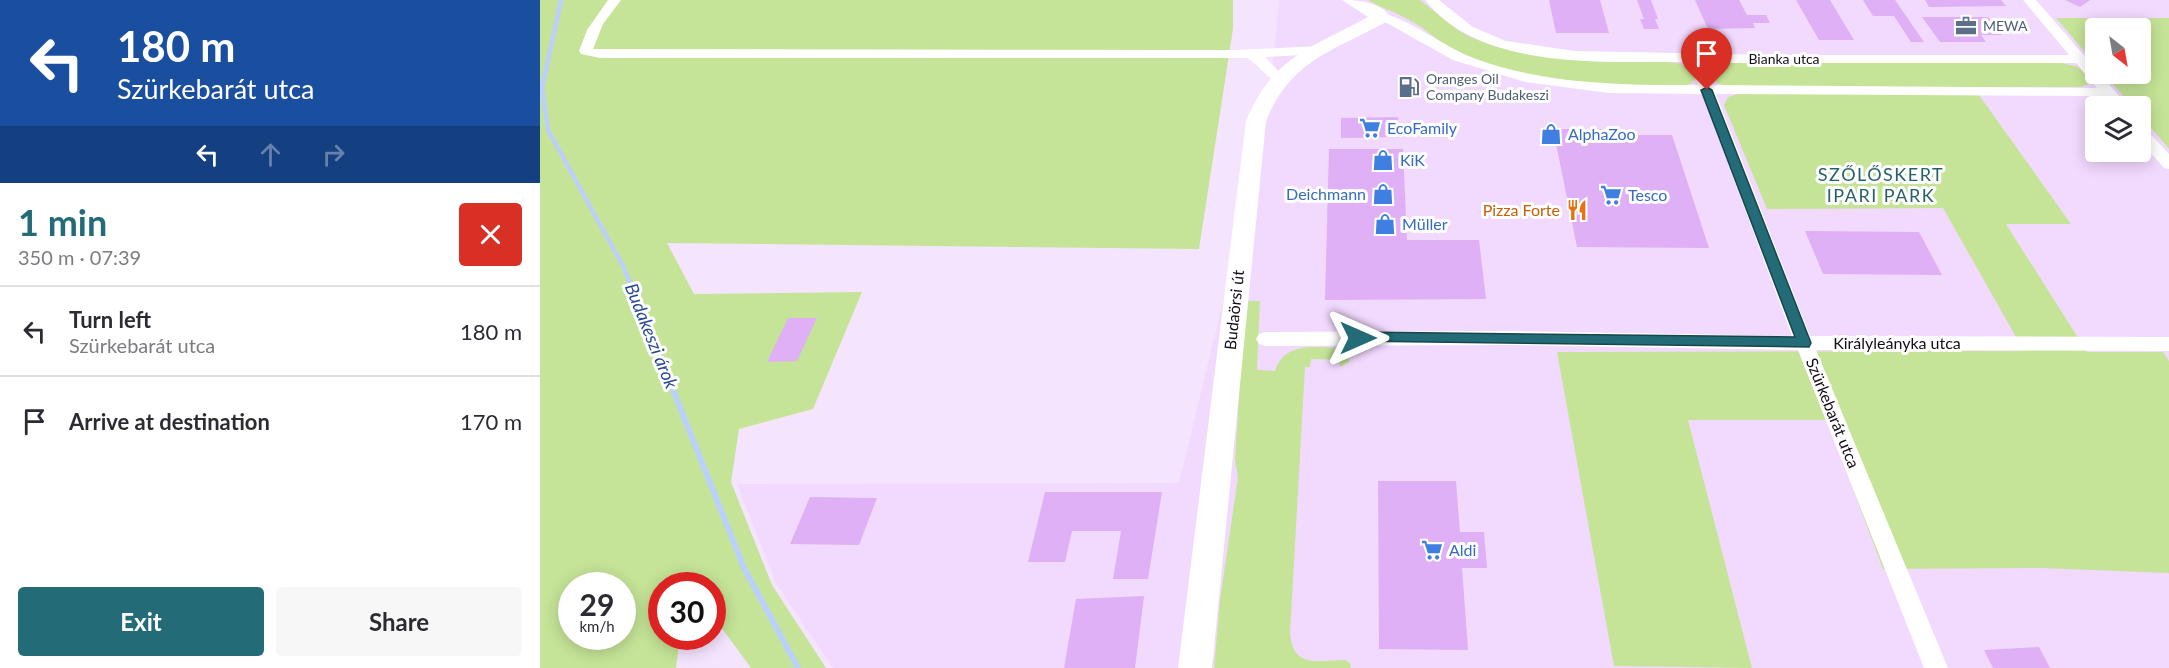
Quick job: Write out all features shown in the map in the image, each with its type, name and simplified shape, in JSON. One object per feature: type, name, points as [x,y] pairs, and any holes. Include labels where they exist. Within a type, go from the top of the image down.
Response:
[{"type":"main road","points":[[1351,0],[1382,17]]},
{"type":"main road","name":"Budaörsi út","points":[[1196,668],[1253,138],[1261,105],[1278,78],[1305,57],[1382,17]]},
{"type":"street","points":[[615,0],[607,8],[588,39],[586,51],[600,54],[1251,54],[1319,50]]},
{"type":"street","name":"Bianka utca","points":[[1431,0],[1483,38],[1512,46],[1586,55],[1695,58],[2079,59]]},
{"type":"street","points":[[2029,0],[2111,96]]},
{"type":"street","name":"Bianka utca","points":[[1382,17],[1397,22],[1458,57],[1488,68],[1525,78],[1609,89],[2108,92]]},
{"type":"street","points":[[1251,54],[1264,63],[1278,78]]},
{"type":"street","name":"Szürkebarát utca","points":[[1695,58],[1804,343],[1936,668]]},
{"type":"street","points":[[2151,144],[2169,164]]},
{"type":"street","name":"Királyleányka utca","points":[[1265,339],[1510,338],[1804,343],[2169,344]]},
{"type":"shaded area","points":[[1279,0],[2169,0],[2169,18],[2057,19],[2085,52],[2085,84],[2113,84],[2123,96],[2085,96],[2085,162],[2151,162],[2151,128],[2169,149],[2169,668],[833,668],[776,583],[737,484],[1179,483],[1268,116]]},
{"type":"green space","points":[[540,0],[1233,0],[1233,29],[1199,249],[667,243],[694,294],[862,292],[813,409],[739,429],[731,482],[772,585],[826,668],[751,668],[726,634],[726,572],[648,572],[648,650],[678,650],[676,668],[540,668]]},
{"type":"green space","points":[[1368,0],[1420,0],[1458,30],[1497,47],[1521,51],[1677,63],[1692,69],[1696,77],[1692,83],[1663,87],[1563,80],[1516,72],[1472,58],[1446,45],[1414,23]]},
{"type":"green space","points":[[2056,18],[2085,18],[2085,52]]},
{"type":"green space","points":[[2151,18],[2169,18],[2169,149],[2151,128],[2151,96],[2123,96],[2113,84],[2151,84]]},
{"type":"green space","points":[[1714,63],[2062,63],[2078,67],[2085,73],[2085,84],[2088,84],[2081,87],[1729,87],[1714,82],[1708,76],[1708,67]]},
{"type":"green space","points":[[1742,93],[1979,95],[2071,224],[2006,224],[2087,352],[2163,352],[2169,361],[2169,573],[2041,568],[1883,569],[1827,420],[1688,420],[1752,668],[1614,666],[1557,352],[2024,351],[1943,208],[1767,209],[1724,105],[1728,97]]},
{"type":"green space","points":[[1245,301],[1260,301],[1257,370],[1275,371],[1286,354],[1303,348],[1344,348],[1349,353],[1349,362],[1340,367],[1340,360],[1311,359],[1310,367],[1305,367],[1290,633],[1292,644],[1301,657],[1316,661],[1345,660],[1350,663],[1351,668],[1214,668],[1220,600],[1238,477],[1235,460]]},
{"type":"building","points":[[1549,0],[1600,0],[1609,33],[1556,33]]},
{"type":"building","points":[[1637,0],[1651,0],[1659,29],[1644,29],[1640,19],[1644,19]]},
{"type":"building","points":[[1695,0],[1739,0],[1747,15],[1766,15],[1770,23],[1753,23],[1755,28],[1708,29]]},
{"type":"building","points":[[1796,0],[1830,0],[1854,40],[1819,40]]},
{"type":"building","points":[[1863,0],[1895,0],[1924,42],[1911,42],[1894,16],[1873,16]]},
{"type":"building","points":[[1925,0],[2001,0],[2006,6],[1929,7]]},
{"type":"building","points":[[2065,0],[2090,0],[2080,7]]},
{"type":"building","points":[[1922,17],[1988,17],[2002,35],[1981,35],[1986,42],[1940,42]]},
{"type":"building","name":"EcoFamily","points":[[1398,117],[1399,137],[1341,138],[1341,118]]},
{"type":"building","points":[[1553,129],[1604,129],[1605,135],[1672,135],[1709,248],[1577,247]]},
{"type":"building","points":[[1329,149],[1403,149],[1407,240],[1479,240],[1486,299],[1325,300]]},
{"type":"building","points":[[1805,231],[1919,232],[1942,275],[1823,274]]},
{"type":"building","points":[[788,318],[817,318],[797,361],[767,362]]},
{"type":"building","name":"Aldi","points":[[1378,481],[1456,481],[1460,532],[1484,532],[1487,568],[1462,568],[1468,650],[1379,649]]},
{"type":"building","points":[[1045,492],[1162,492],[1148,579],[1113,579],[1121,531],[1072,531],[1065,562],[1028,562]]},
{"type":"building","points":[[810,497],[877,498],[859,545],[790,544]]},
{"type":"building","points":[[1144,596],[1135,668],[1064,668],[1076,599]]},
{"type":"building","points":[[2039,647],[2050,668],[1993,668],[1984,650]]},
{"type":"waterway","name":"Budakeszi árok","points":[[561,0],[542,88],[548,130],[624,268],[630,284]]},
{"type":"waterway","name":"Budakeszi árok","points":[[630,282],[744,568],[798,668]]},
{"type":"place","name":"MEWA","points":[[1966,26]]},
{"type":"place","name":"Oranges Oil Company Budakeszi","points":[[1409,87]]},
{"type":"place","name":"EcoFamily","points":[[1370,128]]},
{"type":"place","name":"AlphaZoo","points":[[1551,134]]},
{"type":"place","name":"KiK","points":[[1383,160]]},
{"type":"place","name":"Deichmann","points":[[1383,194]]},
{"type":"place","name":"Tesco","points":[[1611,195]]},
{"type":"place","name":"Pizza Forte","points":[[1577,210]]},
{"type":"place","name":"Müller","points":[[1385,224]]},
{"type":"place","name":"Aldi","points":[[1432,550]]},
{"type":"district","name":"SZŐLŐSKERT IPARI PARK","points":[[1881,186]]},
{"type":"route","points":[[1358,338],[1804,343],[1707,90]]}]
